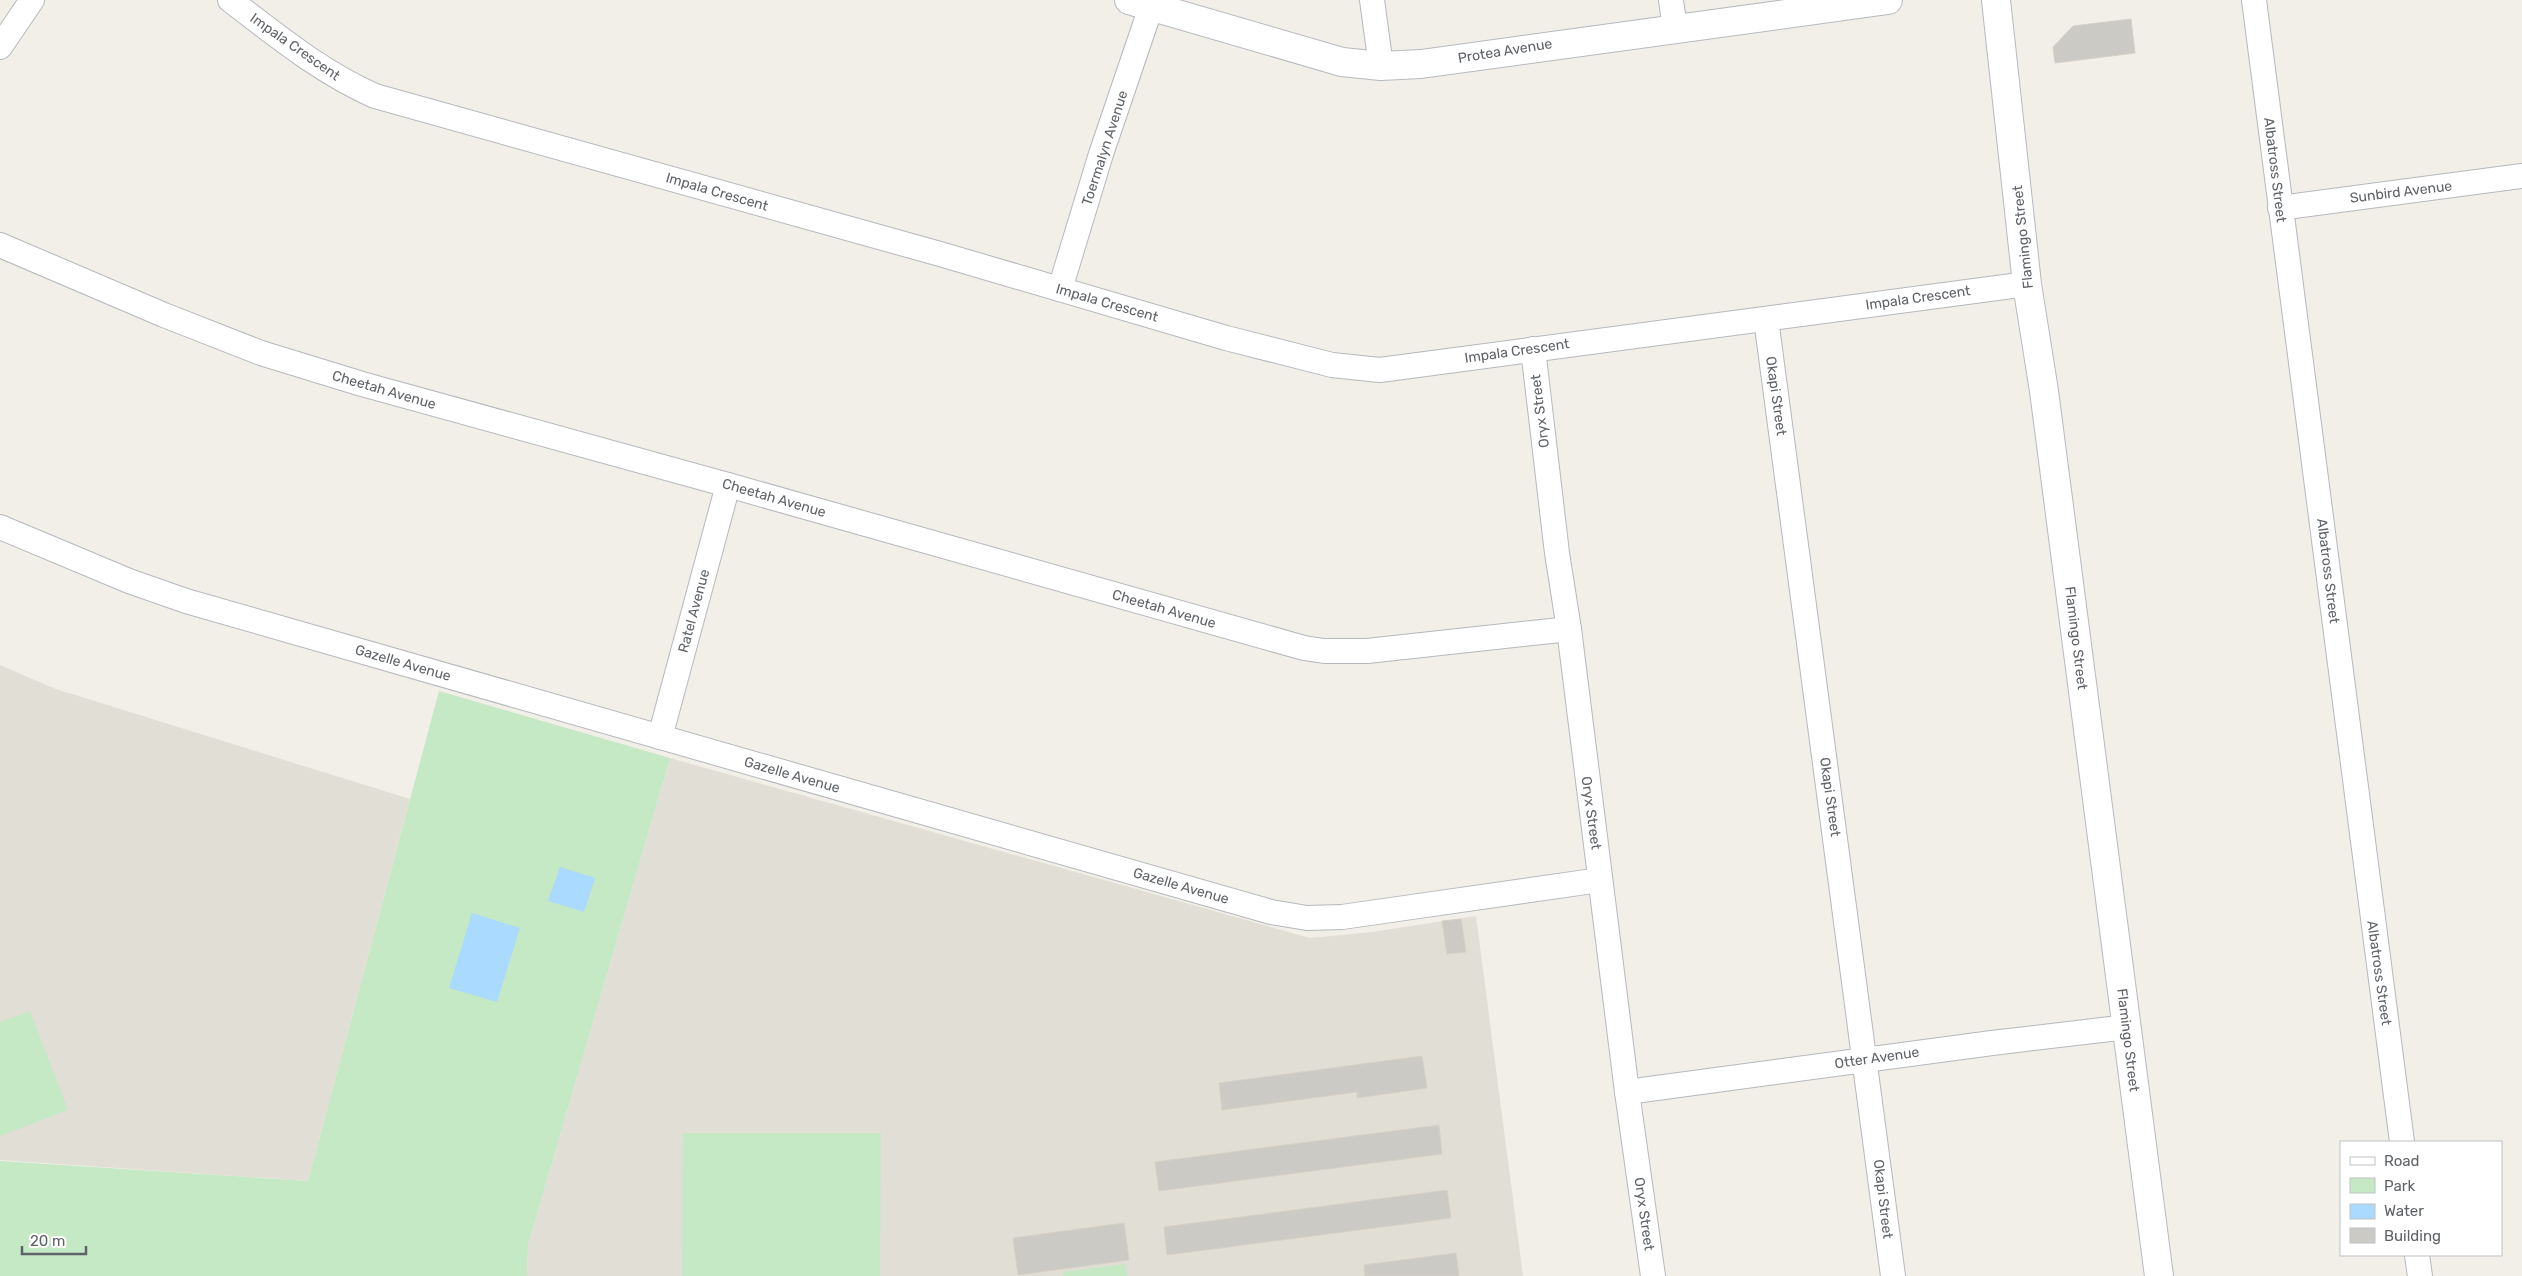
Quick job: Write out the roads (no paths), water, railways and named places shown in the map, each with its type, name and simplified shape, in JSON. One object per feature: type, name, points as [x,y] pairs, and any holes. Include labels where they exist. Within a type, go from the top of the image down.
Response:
[{"type":"street","points":[[0,47],[32,0]]},
{"type":"street","name":"Impala Crescent","points":[[230,0],[312,62],[346,83],[375,96],[1060,289],[1226,338],[1355,369],[1380,370],[2027,284]]},
{"type":"street","points":[[1372,0],[1381,66]]},
{"type":"street","points":[[1671,0],[1675,29]]},
{"type":"street","name":"Protea Avenue","points":[[1140,3],[1342,62],[1381,66],[1421,64],[1558,43],[1888,0]]},
{"type":"street","name":"Flamingo Street","points":[[1996,0],[2027,284],[2159,1276]]},
{"type":"street","name":"Albatross Street","points":[[2254,0],[2402,1141]]},
{"type":"street","name":"Toermalyn Avenue","points":[[1060,289],[1102,154],[1140,3]]},
{"type":"street","name":"Sunbird Avenue","points":[[2280,208],[2522,176]]},
{"type":"street","name":"Cheetah Avenue","points":[[0,245],[164,315],[262,353],[362,384],[728,485],[1304,648],[1324,651],[1367,651],[1569,629]]},
{"type":"street","name":"Okapi Street","points":[[1766,319],[1893,1276]]},
{"type":"street","name":"Oryx Street","points":[[1533,349],[1557,553],[1569,629],[1627,1092],[1653,1276]]},
{"type":"street","name":"Ratel Avenue","points":[[660,737],[728,485]]},
{"type":"street","name":"Gazelle Avenue","points":[[0,527],[129,581],[186,602],[1271,912],[1307,918],[1342,917],[1600,880]]},
{"type":"street","name":"Otter Avenue","points":[[1627,1092],[1865,1060],[2127,1028]]},
{"type":"street","points":[[2417,1256],[2420,1276]]},
{"type":"water","points":[[560,867],[595,878],[584,912],[548,901]]},
{"type":"water","points":[[472,913],[520,928],[497,1002],[449,988]]}]
